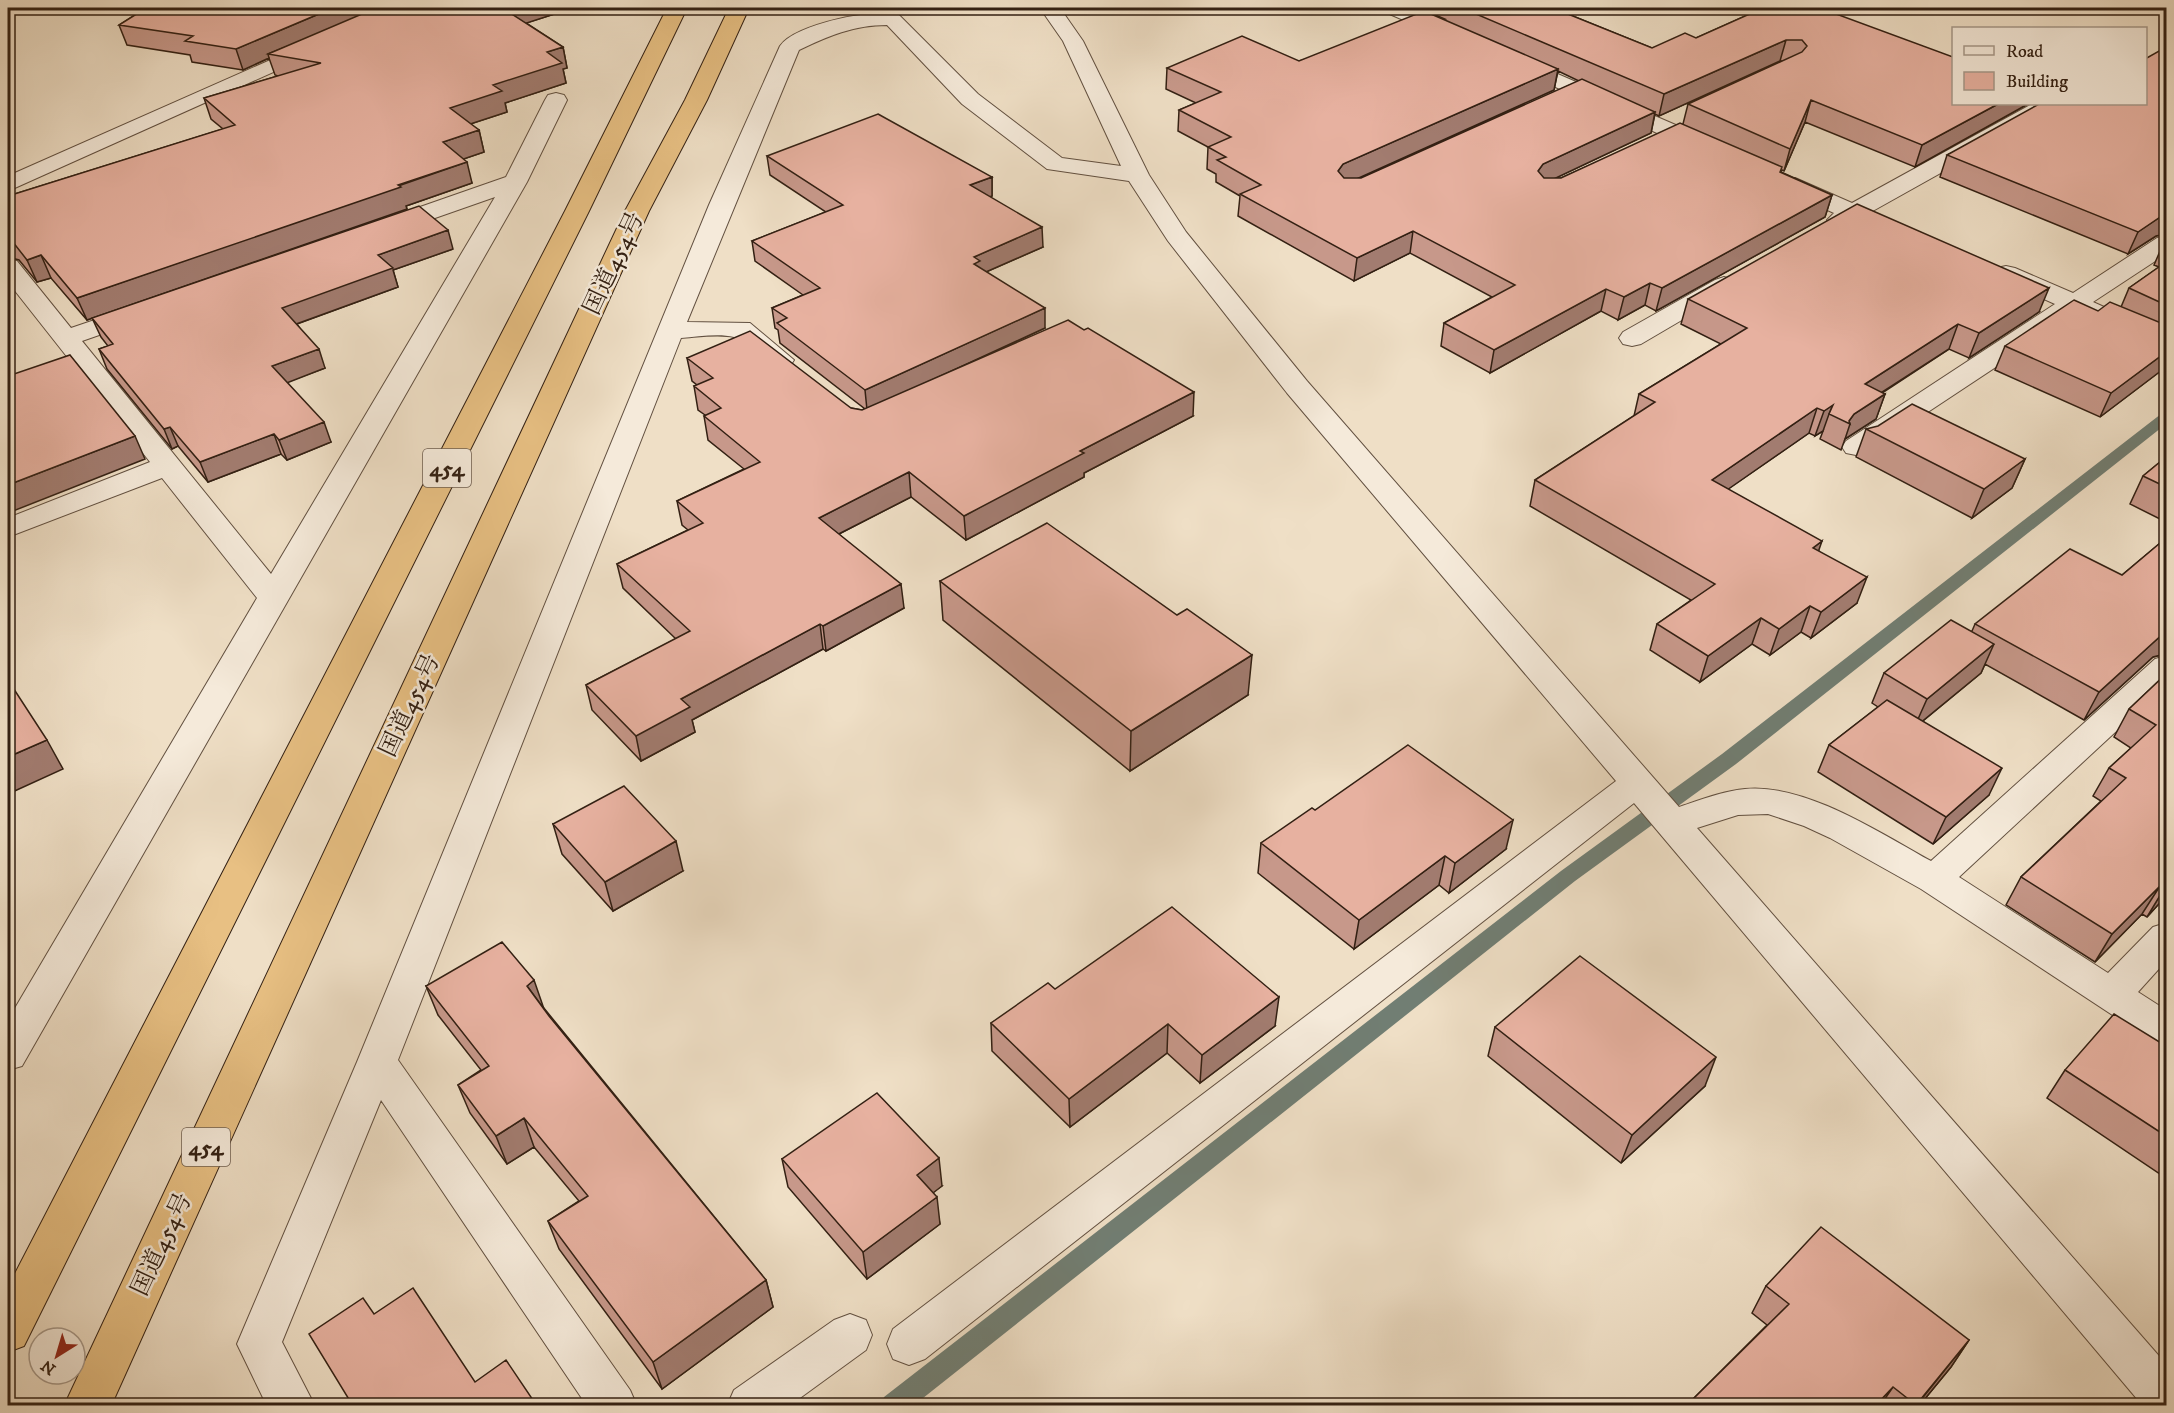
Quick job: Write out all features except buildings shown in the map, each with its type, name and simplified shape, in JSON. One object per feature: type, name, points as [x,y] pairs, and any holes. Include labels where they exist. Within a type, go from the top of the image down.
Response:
[{"type":"highway","name":"454","points":[[8,1331],[577,211],[677,8]]},
{"type":"highway","name":"国道454号","points":[[87,1406],[637,211],[696,100],[739,8]]},
{"type":"street","points":[[1050,8],[1073,41],[1137,175],[1177,236],[1297,387],[2166,1398]]},
{"type":"street","points":[[1392,8],[1472,43]]},
{"type":"street","points":[[292,1406],[259,1344],[377,1062],[674,330],[721,205],[790,46],[842,22],[865,18],[892,19],[969,99],[1055,164],[1137,175]]},
{"type":"street","points":[[8,184],[333,38]]},
{"type":"street","points":[[1494,52],[1727,156]]},
{"type":"street","points":[[1557,100],[1579,90]]},
{"type":"street","points":[[8,1054],[272,596],[515,182],[556,100]]},
{"type":"street","points":[[1822,229],[2045,105]]},
{"type":"street","points":[[1769,175],[1909,237]]},
{"type":"street","points":[[358,237],[515,182]]},
{"type":"street","points":[[1856,447],[2166,243]]},
{"type":"street","points":[[1981,261],[2166,344]]},
{"type":"street","points":[[8,266],[272,596]]},
{"type":"street","points":[[1632,338],[1742,275]]},
{"type":"street","points":[[67,338],[157,307]]},
{"type":"street","points":[[674,330],[741,329],[803,376]]},
{"type":"street","points":[[8,528],[169,465]]},
{"type":"street","points":[[1934,879],[2166,667]]},
{"type":"street","points":[[909,1344],[1637,783]]},
{"type":"street","points":[[1671,822],[1746,801],[1783,805],[1847,832],[1934,879],[2166,1030]]},
{"type":"street","points":[[2112,994],[2166,937]]},
{"type":"street","points":[[377,1062],[614,1406]]},
{"type":"street","points":[[750,1406],[850,1335]]},
{"type":"waterway","points":[[2154,8],[2166,12]]},
{"type":"waterway","points":[[893,1406],[1568,876],[1729,759],[2166,417]]}]
